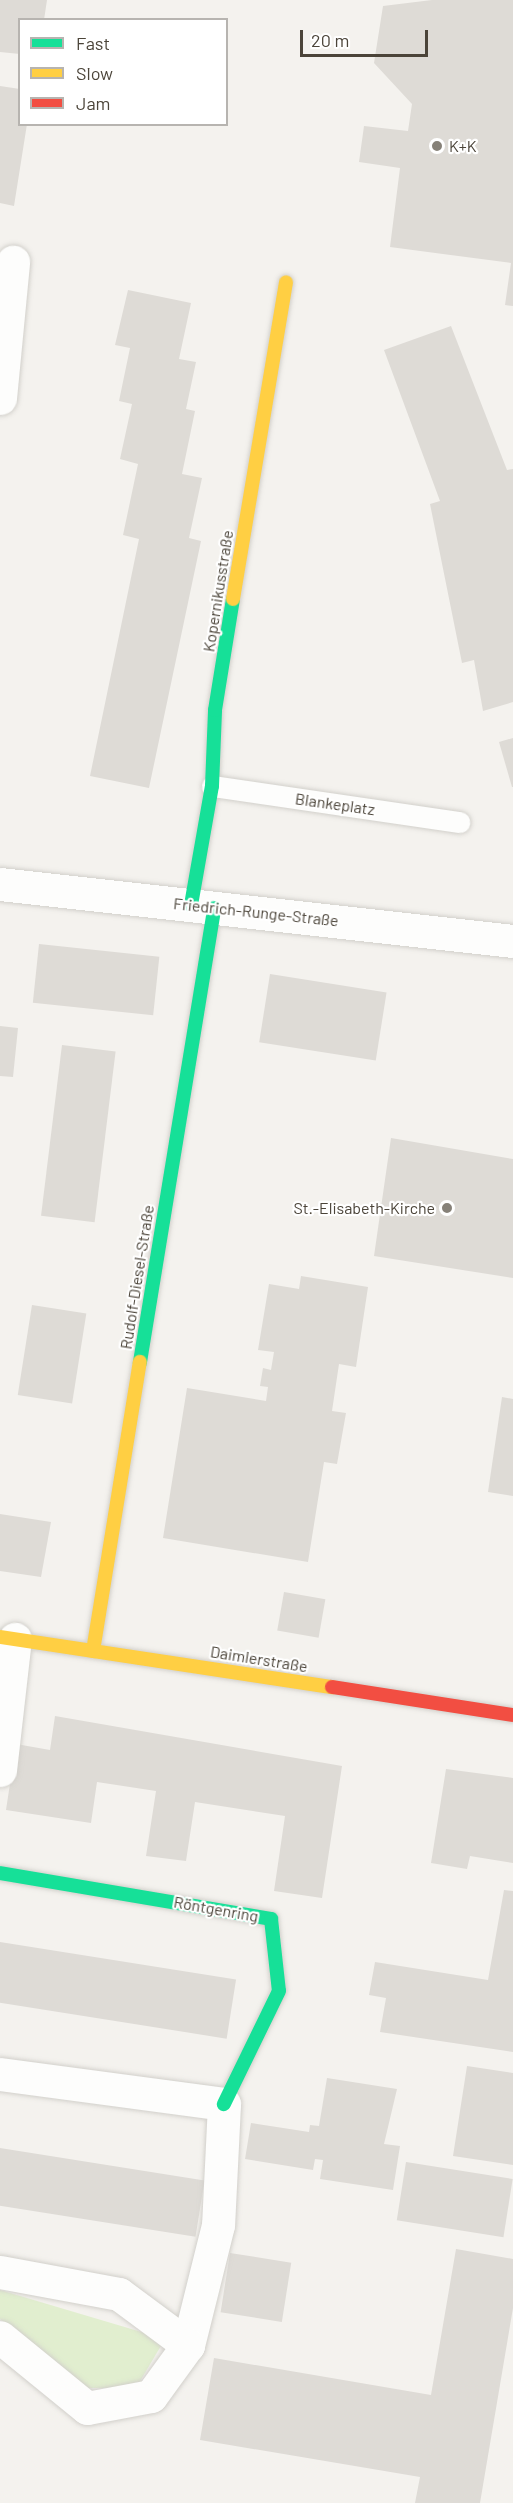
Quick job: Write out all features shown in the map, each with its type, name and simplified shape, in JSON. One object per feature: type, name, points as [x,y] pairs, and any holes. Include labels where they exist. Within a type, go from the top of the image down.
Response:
[{"type":"street","points":[[0,398],[13,262]]},
{"type":"street","name":"Kopernikusstraße","points":[[202,907],[212,786],[215,710],[286,282]]},
{"type":"street","name":"Friedrich-Runge-Straße","points":[[0,884],[513,940]]},
{"type":"street","name":"Rudolf-Diesel-Straße","points":[[93,1651],[202,907]]},
{"type":"street","points":[[0,1770],[7,1638]]},
{"type":"street","name":"Daimlerstraße","points":[[7,1638],[513,1715]]},
{"type":"street","name":"Röntgenring","points":[[0,1873],[271,1919],[279,1992],[224,2104],[218,2225],[188,2344],[151,2396],[87,2408],[0,2337]]},
{"type":"street","points":[[0,2074],[224,2104]]},
{"type":"street","points":[[0,2272],[119,2294],[188,2344]]},
{"type":"lane","name":"Blankeplatz","points":[[212,786],[459,822]]},
{"type":"green space","points":[[0,2290],[165,2339],[136,2388],[85,2388],[0,2319]]},
{"type":"building","points":[[0,0],[47,0],[44,18],[18,18],[18,54],[0,52]]},
{"type":"building","name":"K+K","points":[[432,0],[513,0],[513,306],[505,305],[511,263],[390,247],[400,168],[359,162],[364,126],[408,131],[412,104],[374,63],[383,6]]},
{"type":"building","points":[[0,86],[18,89],[18,126],[27,126],[14,206],[0,203]]},
{"type":"building","points":[[128,290],[191,303],[179,359],[196,362],[186,409],[195,411],[182,474],[202,478],[189,538],[201,541],[149,788],[90,776],[139,539],[123,535],[138,464],[120,459],[132,404],[119,401],[130,348],[115,345]]},
{"type":"building","points":[[451,326],[507,470],[513,469],[513,702],[483,711],[474,660],[462,663],[430,504],[440,501],[384,350]]},
{"type":"building","points":[[513,738],[513,787],[512,787],[499,742]]},
{"type":"building","points":[[39,944],[159,957],[153,1015],[33,1003]]},
{"type":"building","points":[[270,974],[387,992],[376,1061],[259,1042]]},
{"type":"building","points":[[0,1026],[18,1028],[13,1077],[0,1076]]},
{"type":"building","points":[[62,1045],[116,1052],[95,1222],[41,1216]]},
{"type":"building","name":"St.-Elisabeth-Kirche","points":[[391,1138],[513,1159],[513,1278],[374,1256]]},
{"type":"building","points":[[301,1276],[368,1287],[356,1367],[339,1364],[332,1411],[346,1413],[337,1464],[324,1462],[308,1562],[163,1538],[187,1388],[266,1401],[268,1387],[260,1386],[263,1368],[271,1370],[274,1352],[258,1350],[269,1284],[299,1289]]},
{"type":"building","points":[[32,1305],[86,1314],[72,1403],[18,1395]]},
{"type":"building","points":[[502,1397],[513,1399],[513,1496],[488,1492]]},
{"type":"building","points":[[0,1514],[51,1522],[41,1577],[0,1571]]},
{"type":"building","points":[[284,1592],[325,1599],[319,1638],[277,1630]]},
{"type":"building","points":[[55,1716],[342,1766],[322,1898],[274,1891],[285,1816],[195,1802],[186,1861],[146,1856],[156,1791],[97,1782],[91,1823],[6,1810],[16,1744],[50,1750]]},
{"type":"building","points":[[446,1769],[513,1778],[513,1863],[470,1856],[467,1869],[431,1863]]},
{"type":"building","points":[[504,1890],[513,1891],[513,2052],[380,2032],[386,1998],[369,1995],[375,1962],[488,1980]]},
{"type":"building","points":[[0,1942],[236,1979],[227,2039],[0,2003]]},
{"type":"building","points":[[467,2066],[513,2073],[513,2165],[453,2156]]},
{"type":"building","points":[[327,2078],[397,2089],[384,2144],[400,2146],[393,2190],[320,2179],[323,2160],[315,2159],[313,2170],[245,2159],[251,2123],[309,2132],[310,2125],[319,2126]]},
{"type":"building","points":[[0,2148],[204,2180],[196,2237],[0,2206]]},
{"type":"building","points":[[406,2162],[513,2179],[503,2237],[397,2220]]},
{"type":"building","points":[[456,2249],[513,2259],[513,2308],[480,2503],[415,2503],[420,2477],[200,2440],[214,2358],[431,2395]]},
{"type":"building","points":[[230,2253],[291,2263],[282,2322],[221,2312]]},
{"type":"traffic: fast","points":[[191,905],[212,786],[215,710],[233,599]]},
{"type":"traffic: fast","points":[[140,1362],[214,908]]},
{"type":"traffic: fast","points":[[0,1873],[271,1919],[279,1991],[224,2104]]},
{"type":"traffic: slow","points":[[233,599],[286,282]]},
{"type":"traffic: slow","points":[[93,1651],[140,1362]]},
{"type":"traffic: slow","points":[[0,1637],[332,1687]]},
{"type":"traffic: jam","points":[[332,1687],[513,1715]]},
{"type":"place","name":"K+K","points":[[437,146]]},
{"type":"place","name":"St.-Elisabeth-Kirche","points":[[447,1208]]}]
